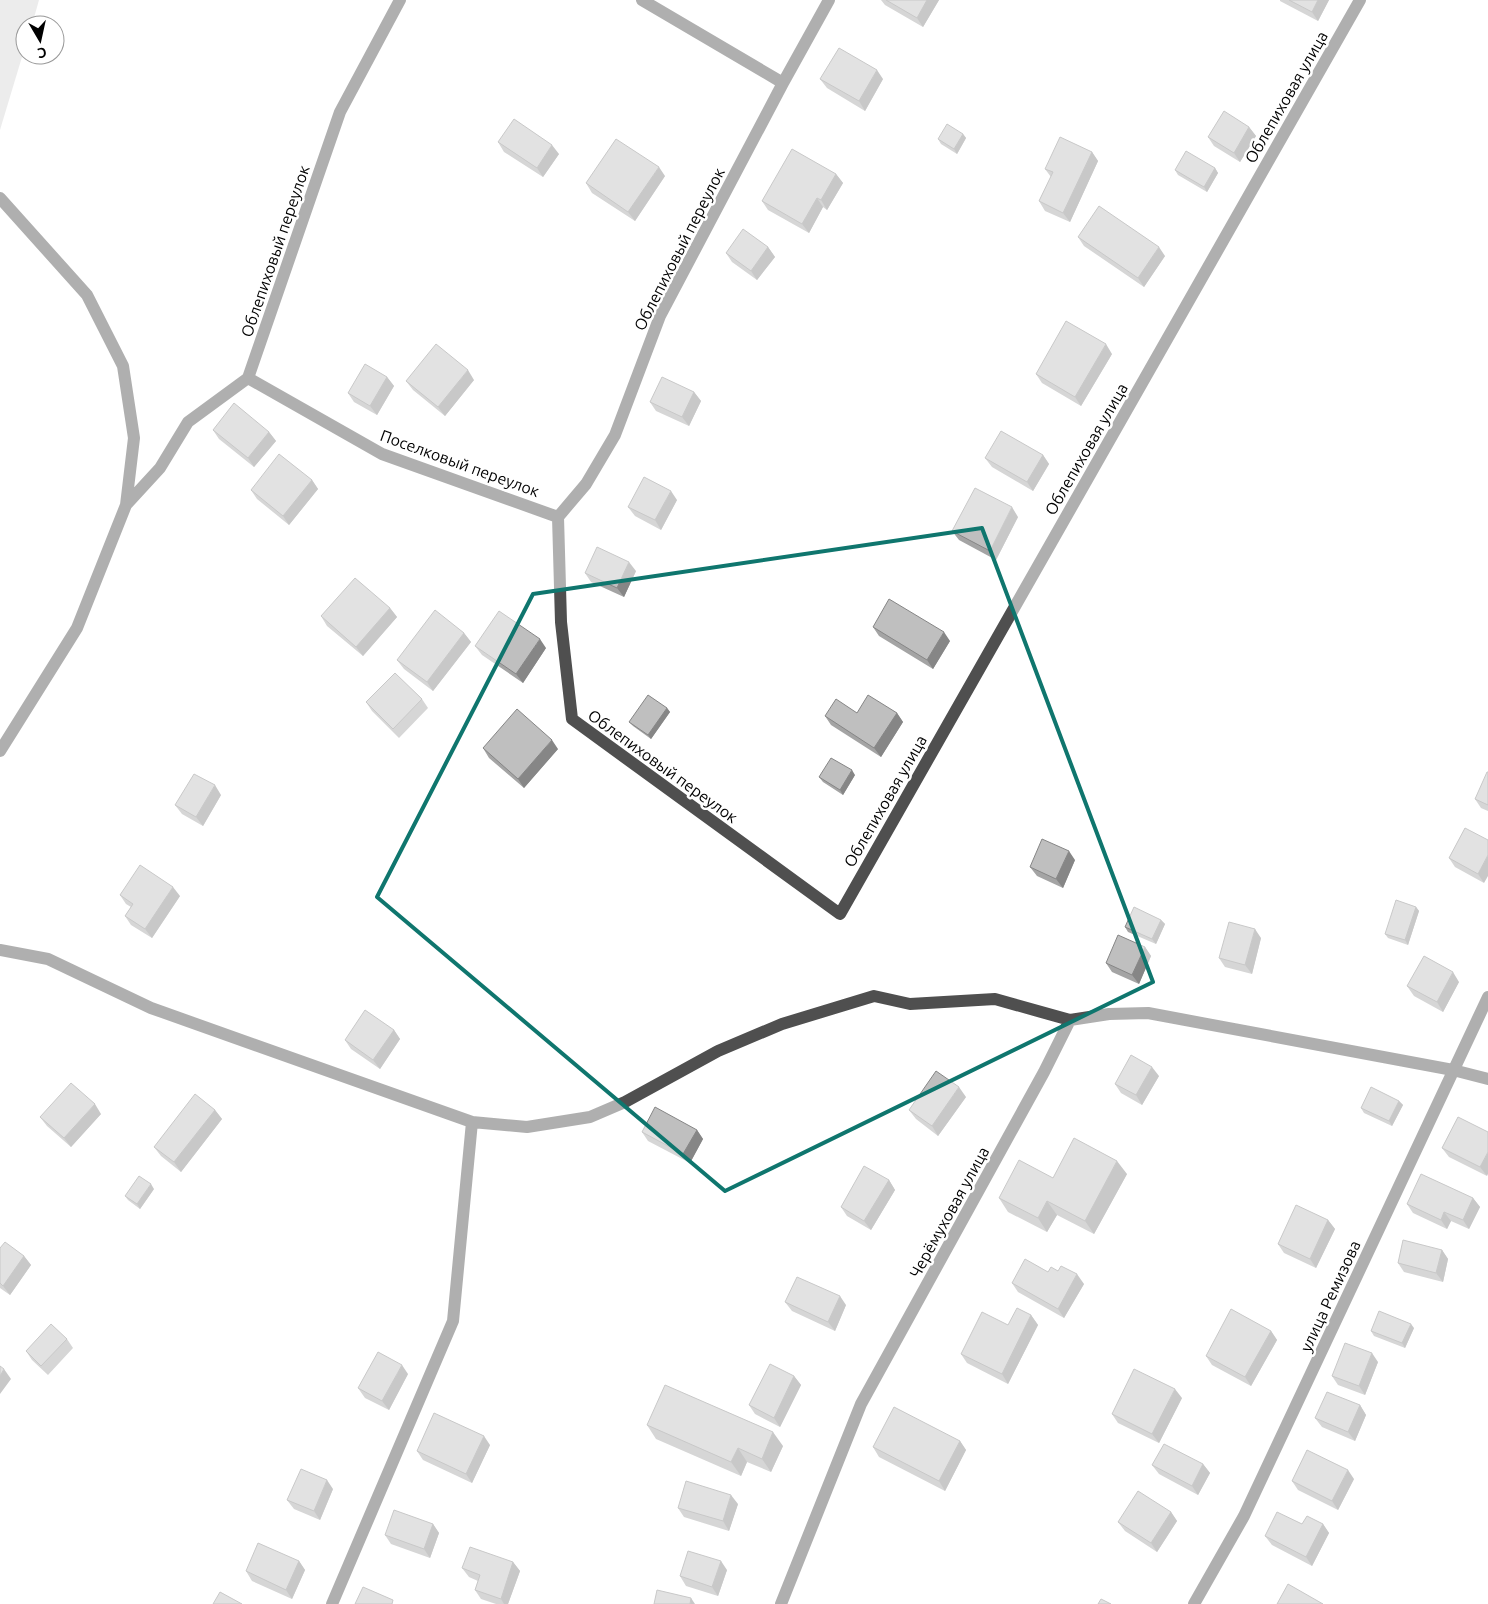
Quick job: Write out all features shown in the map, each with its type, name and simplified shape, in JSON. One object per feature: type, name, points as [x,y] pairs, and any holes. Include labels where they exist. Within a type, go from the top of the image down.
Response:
[{"type":"street","name":"Облепиховый переулок","points":[[248,378],[340,112],[400,0]]},
{"type":"street","points":[[642,0],[783,83]]},
{"type":"street","name":"Облепиховый переулок","points":[[828,0],[660,316],[615,436],[586,484],[558,517],[561,622],[572,719],[840,914]]},
{"type":"street","name":"Облепиховая улица","points":[[840,914],[1360,0]]},
{"type":"street","points":[[0,198],[87,295],[123,366],[134,438],[126,505],[77,628],[0,751]]},
{"type":"street","points":[[126,505],[160,468],[188,422],[248,378]]},
{"type":"street","name":"Поселковый переулок","points":[[248,378],[382,454],[558,517]]},
{"type":"street","points":[[0,950],[48,959],[151,1008],[472,1122],[527,1127],[590,1116],[625,1102],[718,1051],[773,1028],[874,996],[910,1004],[995,1000],[1070,1020],[1109,1014],[1148,1013],[1453,1070],[1488,1079]]},
{"type":"street","name":"улица Ремизова","points":[[1194,1604],[1244,1516],[1488,997]]},
{"type":"street","name":"Черёмуховая улица","points":[[781,1604],[861,1404],[1044,1072],[1070,1020]]},
{"type":"street","points":[[332,1604],[453,1321],[472,1122]]},
{"type":"highlighted area","points":[[982,528],[1153,982],[725,1191],[377,897],[533,594]]},
{"type":"shaded area","points":[[0,0],[39,0],[35,15],[15,15],[15,65],[20,65],[0,130]]},
{"type":"building","points":[[886,0],[927,0],[917,18]]},
{"type":"building","points":[[1289,0],[1318,0],[1312,12]]},
{"type":"building","points":[[839,48],[877,70],[859,101],[820,79]]},
{"type":"building","points":[[1224,111],[1249,127],[1234,153],[1208,137]]},
{"type":"building","points":[[514,119],[552,145],[537,168],[498,142]]},
{"type":"building","points":[[947,124],[963,134],[954,149],[938,139]]},
{"type":"building","points":[[1060,137],[1092,152],[1063,213],[1039,201],[1053,172],[1045,169]]},
{"type":"building","points":[[616,139],[659,167],[628,212],[586,183]]},
{"type":"building","points":[[792,149],[836,174],[821,200],[817,198],[802,224],[762,201]]},
{"type":"building","points":[[1186,151],[1215,168],[1204,187],[1175,170]]},
{"type":"building","points":[[1099,206],[1159,247],[1138,278],[1078,237]]},
{"type":"building","points":[[743,229],[768,247],[751,271],[726,253]]},
{"type":"building","points":[[1066,321],[1106,344],[1075,397],[1036,374]]},
{"type":"building","points":[[436,344],[468,370],[438,407],[406,381]]},
{"type":"building","points":[[365,364],[387,377],[370,406],[348,393]]},
{"type":"building","points":[[662,377],[694,392],[682,417],[650,402]]},
{"type":"building","points":[[234,403],[269,432],[248,458],[213,430]]},
{"type":"building","points":[[1001,431],[1043,455],[1027,482],[985,458]]},
{"type":"building","points":[[279,454],[312,480],[283,516],[251,490]]},
{"type":"building","points":[[644,477],[671,491],[655,520],[628,507]]},
{"type":"building","points":[[975,488],[1012,507],[990,551],[952,531]]},
{"type":"building","points":[[597,547],[629,562],[617,588],[585,573]]},
{"type":"building","points":[[355,578],[390,608],[356,647],[321,616]]},
{"type":"building","points":[[889,599],[944,632],[927,660],[873,627]]},
{"type":"building","points":[[435,610],[464,633],[427,682],[397,660]]},
{"type":"building","points":[[499,611],[540,639],[516,674],[475,646]]},
{"type":"building","points":[[395,673],[422,699],[393,729],[366,702]]},
{"type":"building","points":[[648,695],[667,708],[648,735],[629,722]]},
{"type":"building","points":[[868,695],[897,713],[874,748],[825,716],[836,699],[857,713]]},
{"type":"building","points":[[517,709],[552,740],[518,779],[483,748]]},
{"type":"building","points":[[831,758],[852,770],[840,790],[819,777]]},
{"type":"building","points":[[1488,772],[1488,805],[1475,799]]},
{"type":"building","points":[[194,774],[215,785],[196,817],[175,805]]},
{"type":"building","points":[[1465,828],[1488,840],[1488,855],[1478,874],[1449,858]]},
{"type":"building","points":[[1042,839],[1069,851],[1056,879],[1030,867]]},
{"type":"building","points":[[140,865],[173,887],[145,929],[125,916],[133,904],[120,895]]},
{"type":"building","points":[[1396,900],[1416,907],[1405,940],[1385,934]]},
{"type":"building","points":[[1134,907],[1161,920],[1152,939],[1125,927]]},
{"type":"building","points":[[1229,922],[1255,929],[1245,965],[1219,958]]},
{"type":"building","points":[[1118,935],[1145,947],[1132,975],[1106,963]]},
{"type":"building","points":[[1424,956],[1453,972],[1437,1002],[1407,986]]},
{"type":"building","points":[[365,1010],[394,1030],[373,1060],[345,1040]]},
{"type":"building","points":[[1131,1055],[1152,1067],[1136,1095],[1115,1084]]},
{"type":"building","points":[[936,1071],[959,1087],[932,1126],[909,1110]]},
{"type":"building","points":[[71,1083],[95,1104],[64,1138],[40,1117]]},
{"type":"building","points":[[1371,1087],[1399,1101],[1389,1121],[1361,1108]]},
{"type":"building","points":[[195,1094],[215,1110],[174,1162],[154,1147]]},
{"type":"building","points":[[655,1107],[697,1130],[683,1154],[642,1132]]},
{"type":"building","points":[[1458,1117],[1488,1132],[1488,1152],[1480,1167],[1442,1148]]},
{"type":"building","points":[[1074,1138],[1117,1161],[1085,1221],[1047,1201],[1038,1218],[999,1198],[1019,1160],[1053,1178]]},
{"type":"building","points":[[864,1166],[889,1180],[864,1221],[841,1207]]},
{"type":"building","points":[[1421,1174],[1473,1198],[1463,1220],[1444,1212],[1441,1220],[1407,1204]]},
{"type":"building","points":[[139,1176],[151,1184],[137,1204],[125,1196]]},
{"type":"building","points":[[1296,1205],[1328,1220],[1310,1259],[1278,1244]]},
{"type":"building","points":[[1403,1240],[1442,1250],[1436,1273],[1398,1263]]},
{"type":"building","points":[[5,1242],[24,1256],[3,1286],[0,1283],[0,1248]]},
{"type":"building","points":[[1025,1259],[1048,1272],[1051,1267],[1058,1271],[1061,1266],[1077,1274],[1058,1309],[1012,1283]]},
{"type":"building","points":[[797,1277],[840,1296],[828,1322],[785,1302]]},
{"type":"building","points":[[1017,1308],[1031,1315],[1002,1374],[961,1354],[982,1312],[1008,1325]]},
{"type":"building","points":[[1231,1309],[1271,1331],[1245,1377],[1206,1356]]},
{"type":"building","points":[[1379,1311],[1411,1324],[1402,1343],[1371,1331]]},
{"type":"building","points":[[51,1324],[67,1339],[41,1366],[26,1351]]},
{"type":"building","points":[[1345,1343],[1372,1353],[1359,1386],[1332,1376]]},
{"type":"building","points":[[378,1352],[402,1365],[382,1401],[358,1388]]},
{"type":"building","points":[[770,1364],[794,1376],[774,1418],[749,1405]]},
{"type":"building","points":[[0,1366],[4,1369],[0,1376]]},
{"type":"building","points":[[1134,1369],[1175,1389],[1152,1434],[1112,1414]]},
{"type":"building","points":[[665,1385],[773,1432],[762,1459],[738,1448],[731,1462],[647,1425]]},
{"type":"building","points":[[1327,1392],[1360,1405],[1348,1432],[1315,1418]]},
{"type":"building","points":[[894,1407],[960,1441],[939,1481],[873,1447]]},
{"type":"building","points":[[434,1413],[484,1436],[466,1474],[417,1451]]},
{"type":"building","points":[[1164,1444],[1203,1464],[1192,1486],[1152,1465]]},
{"type":"building","points":[[1307,1450],[1348,1470],[1332,1501],[1292,1481]]},
{"type":"building","points":[[301,1469],[327,1480],[314,1511],[287,1500]]},
{"type":"building","points":[[686,1481],[731,1495],[723,1521],[678,1508]]},
{"type":"building","points":[[1138,1491],[1171,1512],[1151,1543],[1118,1522]]},
{"type":"building","points":[[394,1510],[433,1524],[424,1549],[385,1535]]},
{"type":"building","points":[[1277,1512],[1302,1524],[1307,1516],[1323,1524],[1306,1557],[1265,1536]]},
{"type":"building","points":[[258,1543],[299,1561],[286,1590],[246,1571]]},
{"type":"building","points":[[470,1547],[513,1562],[501,1599],[475,1590],[480,1575],[462,1568]]},
{"type":"building","points":[[688,1551],[721,1561],[712,1587],[680,1576]]},
{"type":"building","points":[[1288,1584],[1323,1604],[1277,1604]]},
{"type":"building","points":[[363,1587],[393,1600],[392,1604],[355,1604]]},
{"type":"building","points":[[657,1590],[691,1598],[690,1604],[654,1604]]},
{"type":"building","points":[[220,1592],[242,1604],[213,1604]]},
{"type":"building","points":[[1101,1599],[1111,1604],[1098,1604]]}]
